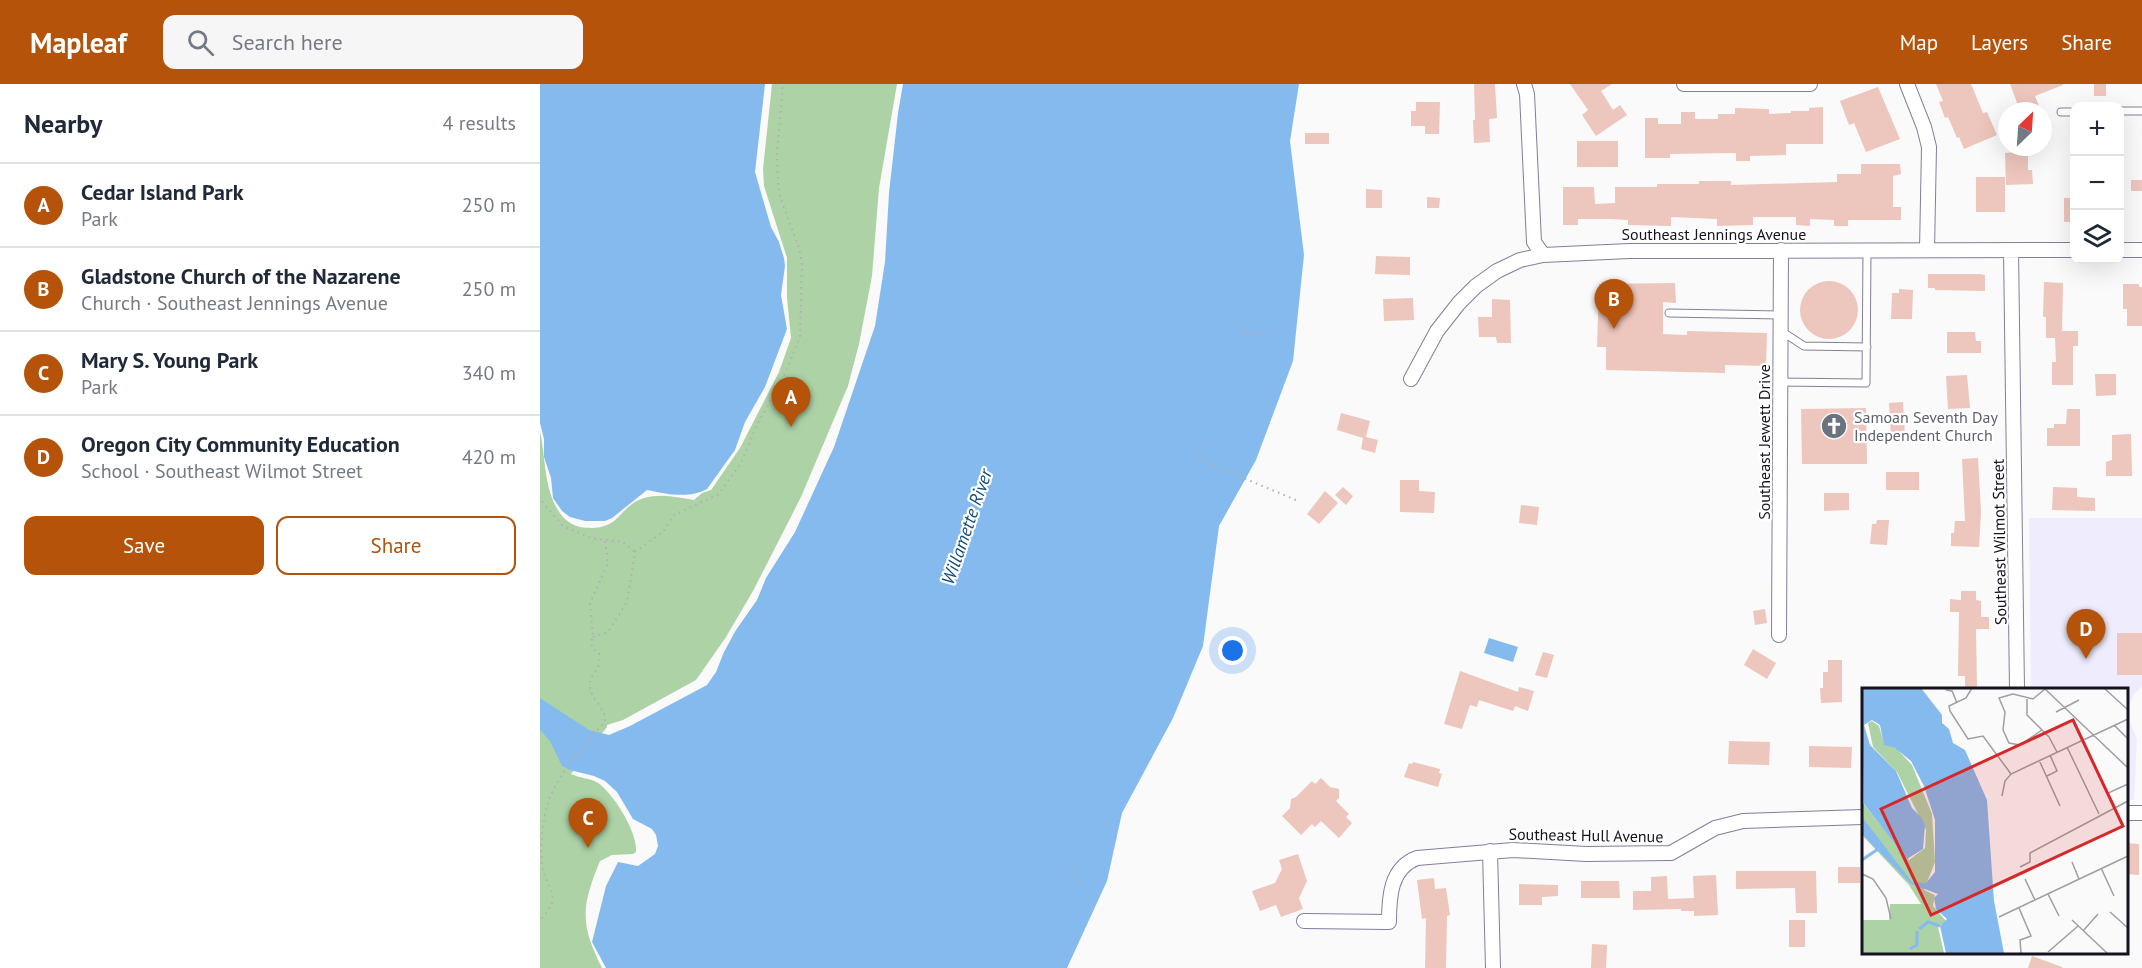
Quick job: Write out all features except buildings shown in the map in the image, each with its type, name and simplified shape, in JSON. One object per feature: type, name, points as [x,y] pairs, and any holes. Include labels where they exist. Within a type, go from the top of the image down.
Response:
[{"type":"street","points":[[1524,84],[1527,94],[1534,242],[1544,255]]},
{"type":"street","points":[[1684,84],[1810,84]]},
{"type":"street","points":[[1907,84],[1924,127],[1929,147],[1927,250]]},
{"type":"street","name":"Southeast Jewett Drive","points":[[1779,634],[1781,250]]},
{"type":"street","name":"Southeast Wilmot Street","points":[[2012,250],[2018,688]]},
{"type":"street","name":"Southeast Jennings Avenue","points":[[1411,378],[1437,330],[1476,286],[1497,271],[1520,260],[1544,255],[1629,251],[2070,250]]},
{"type":"street","points":[[2124,250],[2142,250]]},
{"type":"street","name":"Southeast Hull Avenue","points":[[1493,968],[1490,851],[1521,850],[1586,854],[1671,853],[1696,837],[1735,822],[1862,816]]},
{"type":"street","points":[[1304,921],[1389,922],[1390,891],[1399,871],[1407,863],[1422,857],[1490,851]]},
{"type":"lane","points":[[2061,112],[2070,111]]},
{"type":"lane","points":[[2124,111],[2142,111]]},
{"type":"lane","points":[[1780,382],[1866,383],[1867,250]]},
{"type":"lane","points":[[1669,313],[1781,315]]},
{"type":"lane","points":[[1781,331],[1804,346],[1867,347]]},
{"type":"path","points":[[593,637],[608,632],[627,602],[635,552],[663,532],[674,515],[719,495],[741,463],[756,427],[783,378],[800,337],[802,263],[780,197],[778,184],[777,154],[783,84]]},
{"type":"path","points":[[1241,320],[1240,332],[1269,335]]},
{"type":"path","points":[[1201,444],[1198,459],[1296,500]]},
{"type":"path","points":[[540,496],[563,526],[591,538],[623,542],[635,552]]},
{"type":"path","points":[[540,920],[550,909],[553,900],[552,890],[542,867],[541,855],[544,820],[554,784],[605,721],[606,715],[593,698],[590,686],[592,675],[599,665],[599,654],[592,648],[590,603],[608,563],[605,540]]},
{"type":"path","points":[[1076,865],[1070,871],[1083,885]]},
{"type":"shaded area","points":[[2029,518],[2142,518],[2142,687],[2134,694],[2129,706],[2128,717],[2137,739],[2134,800],[2127,800],[2127,688],[2031,688]]},
{"type":"green space","points":[[772,84],[897,84],[879,188],[872,276],[848,386],[801,497],[753,591],[726,637],[696,680],[623,720],[607,725],[571,774],[598,783],[611,796],[629,825],[636,844],[636,852],[612,855],[600,861],[589,891],[586,903],[587,927],[602,968],[540,968],[540,431],[546,477],[554,503],[564,518],[580,527],[594,528],[611,523],[628,507],[644,498],[663,496],[694,500],[702,493],[711,490],[740,448],[779,372],[791,338],[787,298],[787,258],[764,186],[763,169]]},
{"type":"water","points":[[540,84],[765,84],[755,172],[771,227],[784,258],[781,295],[787,329],[765,387],[745,422],[735,450],[707,489],[685,495],[647,490],[605,521],[585,521],[570,517],[562,511],[553,498],[551,478],[544,457],[544,439],[540,423]]},
{"type":"water","name":"Willamette River","points":[[903,84],[1299,84],[1290,141],[1304,255],[1293,361],[1256,460],[1219,526],[1203,646],[1173,718],[1122,813],[1107,881],[1067,968],[606,968],[592,942],[606,886],[618,862],[638,866],[655,854],[658,846],[656,835],[652,829],[633,819],[617,792],[605,781],[562,766],[550,741],[540,730],[540,698],[589,730],[609,735],[707,685],[716,672],[736,630],[757,600],[766,578],[795,532],[834,447],[875,326],[885,262],[889,193]]},
{"type":"water","points":[[1489,638],[1518,647],[1513,662],[1484,653]]},
{"type":"place","name":"Gladstone Church of the Nazarene","points":[[1614,329]]},
{"type":"place","name":"Samoan Seventh Day Independent Church","points":[[1834,426]]},
{"type":"place","name":"Cedar Island Park","points":[[791,427]]},
{"type":"place","name":"Oregon City Community Education","points":[[2086,659]]},
{"type":"place","name":"Mary S. Young Park","points":[[588,848]]}]
